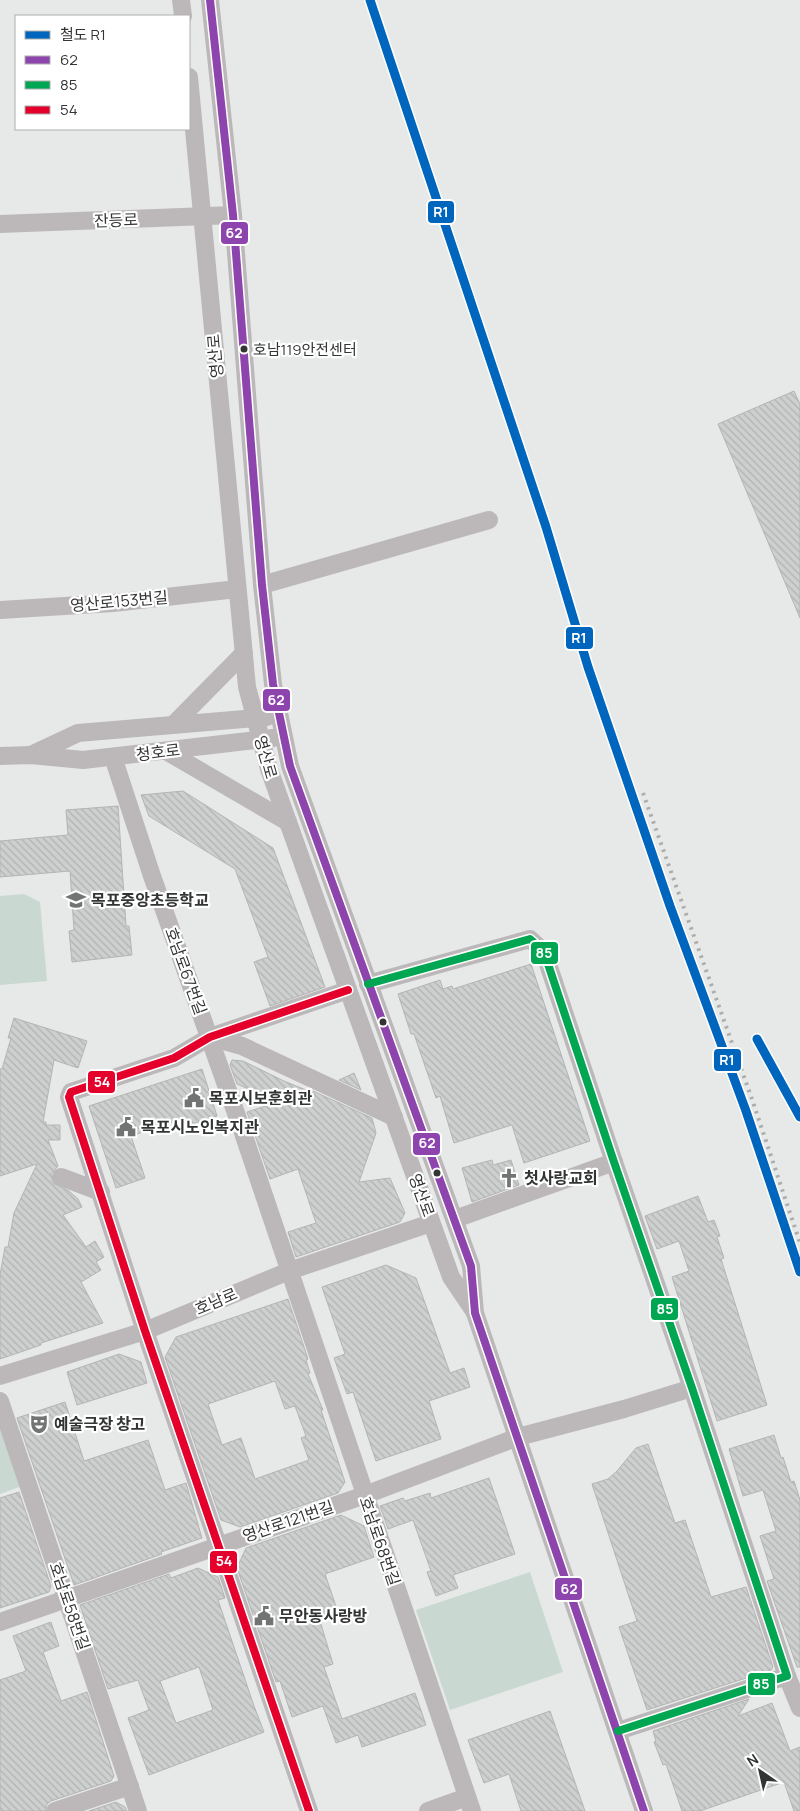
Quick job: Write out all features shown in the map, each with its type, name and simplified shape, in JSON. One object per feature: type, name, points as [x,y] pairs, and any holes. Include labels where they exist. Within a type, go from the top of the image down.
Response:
[{"type":"street","points":[[181,0],[183,15]]},
{"type":"street","name":"영산로","points":[[210,0],[232,215],[262,585],[274,684],[290,766],[471,1266],[475,1313],[644,1811]]},
{"type":"street","name":"영산로","points":[[190,88],[237,589],[248,686],[268,769],[451,1277],[475,1313]]},
{"type":"street","name":"잔등로","points":[[0,224],[232,215]]},
{"type":"street","points":[[262,585],[489,520]]},
{"type":"street","name":"영산로153번길","points":[[0,610],[113,603],[237,589]]},
{"type":"street","points":[[173,725],[244,653]]},
{"type":"street","name":"청호로","points":[[31,755],[78,733],[280,716]]},
{"type":"street","name":"청호로","points":[[0,756],[31,755],[83,760],[284,737]]},
{"type":"street","points":[[166,751],[288,822]]},
{"type":"street","name":"호남로67번길","points":[[113,757],[152,876],[210,1037],[289,1271]]},
{"type":"street","points":[[368,984],[530,939],[544,952],[692,1388],[787,1676],[800,1708]]},
{"type":"street","points":[[309,1811],[220,1545],[145,1331],[69,1097],[71,1092],[174,1058],[210,1037],[348,990]]},
{"type":"street","points":[[210,1037],[242,1046],[394,1117]]},
{"type":"street","points":[[455,1219],[614,1162]]},
{"type":"street","points":[[61,1178],[101,1192]]},
{"type":"street","name":"호남로","points":[[0,1376],[145,1331],[289,1271],[432,1222]]},
{"type":"street","name":"호남로68번길","points":[[289,1271],[470,1804]]},
{"type":"street","name":"영산로121번길","points":[[0,1622],[365,1495],[518,1436],[624,1409],[692,1388]]},
{"type":"street","name":"호남로58번길","points":[[0,1401],[138,1811]]},
{"type":"street","points":[[618,1731],[787,1676]]},
{"type":"street","points":[[55,1811],[130,1786]]},
{"type":"street","points":[[428,1811],[470,1804]]},
{"type":"shaded area","points":[[24,894],[40,902],[47,981],[0,985],[0,896]]},
{"type":"shaded area","points":[[0,1428],[22,1486],[0,1494]]},
{"type":"shaded area","points":[[530,1572],[563,1672],[450,1710],[416,1610]]},
{"type":"building","points":[[794,391],[800,404],[800,618],[718,424]]},
{"type":"building","points":[[183,791],[273,848],[325,987],[270,1006],[254,962],[268,957],[235,869],[149,816],[141,795]]},
{"type":"building","points":[[118,806],[126,926],[129,926],[132,955],[72,962],[69,931],[74,930],[70,871],[0,877],[0,841],[68,835],[66,810]]},
{"type":"building","points":[[531,964],[590,1141],[524,1163],[512,1125],[454,1143],[440,1096],[436,1098],[414,1034],[411,1034],[398,994],[440,980],[443,989],[452,986],[453,989]]},
{"type":"building","points":[[14,1018],[87,1041],[78,1068],[54,1060],[43,1122],[46,1122],[46,1125],[60,1125],[60,1140],[48,1140],[58,1166],[51,1174],[53,1183],[69,1191],[78,1199],[82,1207],[63,1215],[86,1247],[95,1241],[104,1257],[96,1262],[101,1270],[81,1282],[103,1323],[41,1343],[41,1345],[0,1359],[0,1275],[5,1247],[8,1247],[14,1213],[37,1164],[0,1176],[0,1069],[2,1069],[11,1038],[8,1038]]},
{"type":"building","points":[[232,1060],[243,1061],[284,1081],[311,1092],[313,1091],[372,1118],[376,1133],[359,1182],[390,1178],[405,1213],[400,1222],[296,1257],[288,1232],[316,1223],[298,1169],[270,1179],[247,1112],[278,1102],[237,1084],[230,1065]]},
{"type":"building","name":"목포시노인복지관","points":[[202,1069],[217,1116],[186,1126],[184,1118],[131,1136],[145,1178],[116,1188],[89,1106]]},
{"type":"building","points":[[354,1073],[361,1090],[339,1080]]},
{"type":"building","points":[[492,1160],[493,1165],[511,1160],[519,1185],[472,1202],[462,1168]]},
{"type":"building","points":[[698,1196],[708,1222],[714,1220],[720,1236],[717,1237],[724,1258],[721,1259],[767,1405],[717,1421],[672,1277],[689,1271],[679,1241],[657,1249],[645,1216]]},
{"type":"building","points":[[386,1265],[416,1278],[450,1373],[464,1368],[470,1387],[429,1401],[441,1439],[376,1461],[353,1392],[347,1394],[334,1358],[345,1354],[322,1287]]},
{"type":"building","points":[[288,1299],[308,1359],[306,1360],[310,1373],[308,1374],[323,1410],[321,1410],[345,1482],[338,1493],[240,1527],[221,1520],[165,1357],[176,1337]],"holes":[[[275,1381],[285,1409],[295,1406],[306,1436],[301,1438],[309,1460],[255,1479],[241,1438],[222,1445],[208,1404]]]},
{"type":"building","points":[[119,1354],[141,1362],[147,1383],[77,1405],[67,1372]]},
{"type":"building","points":[[65,1402],[84,1461],[148,1440],[165,1490],[186,1483],[202,1538],[74,1585],[17,1418]]},
{"type":"building","points":[[774,1435],[781,1458],[783,1457],[791,1482],[794,1481],[800,1500],[800,1667],[797,1667],[767,1581],[774,1579],[760,1536],[776,1531],[763,1490],[743,1496],[729,1449]]},
{"type":"building","points":[[648,1444],[675,1523],[685,1520],[711,1597],[746,1587],[773,1667],[771,1670],[647,1710],[619,1627],[637,1621],[592,1484],[608,1479],[636,1448]]},
{"type":"building","points":[[489,1478],[515,1554],[453,1575],[458,1588],[436,1596],[427,1572],[431,1571],[413,1520],[388,1529],[380,1506],[403,1498],[405,1501],[430,1493],[431,1498]]},
{"type":"building","points":[[19,1492],[51,1586],[49,1592],[0,1608],[0,1498]]},
{"type":"building","points":[[341,1515],[364,1526],[374,1557],[325,1574],[339,1615],[320,1621],[333,1664],[324,1667],[342,1719],[415,1693],[426,1725],[362,1747],[358,1735],[336,1743],[323,1706],[292,1717],[280,1681],[276,1682],[237,1568],[246,1548]]},
{"type":"building","points":[[198,1568],[218,1577],[225,1598],[218,1600],[264,1732],[149,1775],[128,1718],[149,1710],[138,1680],[108,1689],[80,1605],[169,1574],[171,1578]],"holes":[[[199,1667],[213,1710],[176,1723],[160,1681]]]},
{"type":"building","points":[[51,1622],[59,1646],[43,1652],[61,1701],[87,1692],[114,1776],[111,1781],[51,1801],[47,1804],[45,1811],[0,1811],[0,1680],[26,1671],[13,1636]]},
{"type":"building","points":[[749,1699],[738,1716],[772,1703],[790,1751],[800,1747],[800,1811],[794,1811],[784,1782],[700,1811],[682,1811],[666,1764],[663,1765],[654,1742],[656,1741],[653,1731]]},
{"type":"building","points":[[550,1711],[585,1811],[521,1811],[509,1774],[484,1783],[468,1740]]},
{"type":"building","points":[[116,1802],[125,1807],[127,1811],[89,1811]]},
{"type":"railway","points":[[370,0],[546,527],[588,667],[670,906],[746,1111],[800,1272]]},
{"type":"railway","points":[[643,793],[753,1102],[800,1243]]},
{"type":"railway","points":[[757,1039],[800,1117]]},
{"type":"rail line","name":"R1","points":[[370,0],[546,527],[588,667],[670,906],[746,1111],[800,1272]]},
{"type":"rail line","name":"R1","points":[[757,1039],[800,1117]]},
{"type":"transit line","name":"62","points":[[210,0],[233,215],[262,585],[273,684],[290,766],[471,1266],[475,1313],[644,1811]]},
{"type":"transit line","name":"85","points":[[368,984],[530,939],[544,952],[692,1388],[787,1676],[618,1731]]},
{"type":"transit line","name":"54","points":[[309,1811],[145,1331],[69,1097],[71,1092],[174,1058],[210,1037],[348,990]]},
{"type":"place","name":"호남119안전센터","points":[[244,349]]},
{"type":"place","name":"목포중앙초등학교","points":[[76,900]]},
{"type":"place","name":"목포시보훈회관","points":[[194,1098]]},
{"type":"place","name":"목포시노인복지관","points":[[126,1127]]},
{"type":"place","name":"첫사랑교회","points":[[509,1178]]},
{"type":"place","name":"예술극장 창고","points":[[39,1424]]},
{"type":"place","name":"무안동사랑방","points":[[264,1616]]}]
